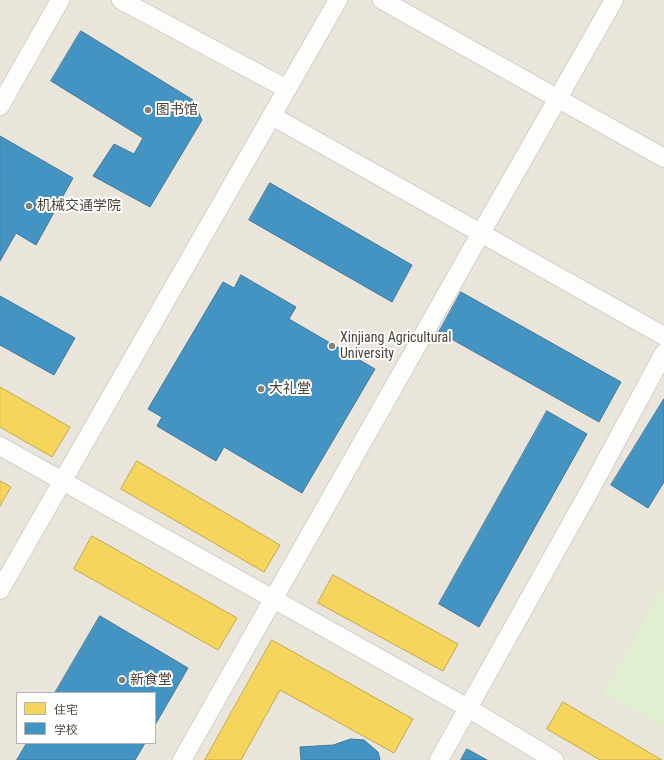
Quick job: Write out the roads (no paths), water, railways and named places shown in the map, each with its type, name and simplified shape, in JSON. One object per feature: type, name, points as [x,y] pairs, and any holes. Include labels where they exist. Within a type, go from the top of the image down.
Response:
[{"type":"street","points":[[0,106],[60,0]]},
{"type":"street","points":[[121,0],[287,89]]},
{"type":"street","points":[[0,590],[338,0]]},
{"type":"street","points":[[382,0],[664,158]]},
{"type":"street","points":[[182,760],[480,233],[614,0]]},
{"type":"street","points":[[272,116],[664,336]]},
{"type":"street","points":[[439,760],[590,490],[664,353]]},
{"type":"street","points":[[0,446],[468,708],[554,760]]},
{"type":"place","name":"图书馆","points":[[148,110]]},
{"type":"place","name":"机械交通学院","points":[[29,206]]},
{"type":"place","name":"Xinjiang Agricultural University","points":[[332,346]]},
{"type":"place","name":"大礼堂","points":[[261,389]]},
{"type":"place","name":"新食堂","points":[[122,680]]}]
